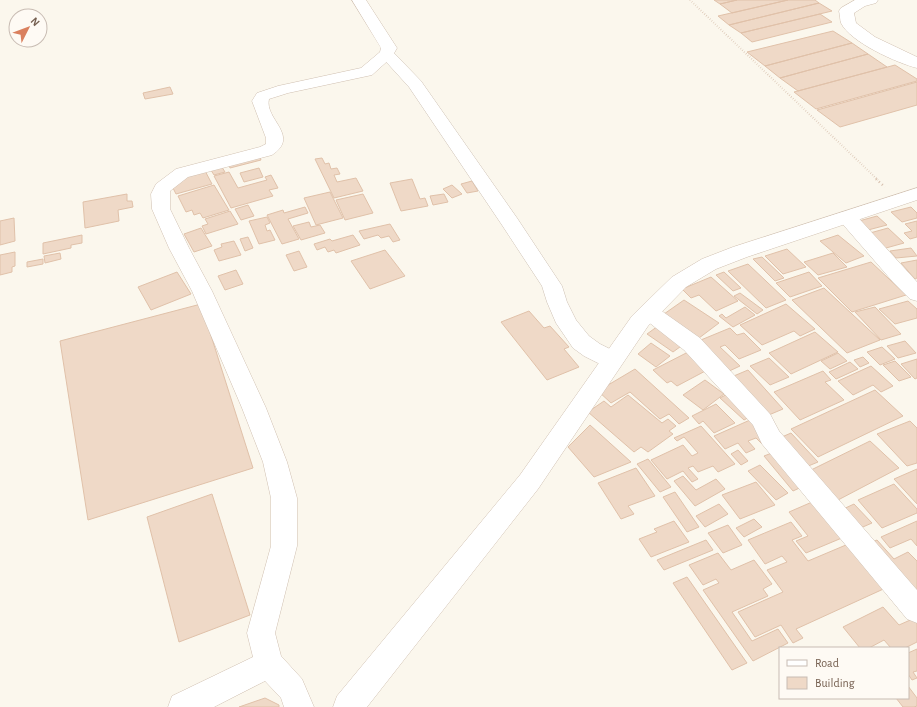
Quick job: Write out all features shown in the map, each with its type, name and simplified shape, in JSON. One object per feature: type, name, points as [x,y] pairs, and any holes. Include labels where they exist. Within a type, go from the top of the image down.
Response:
[{"type":"street","points":[[299,707],[292,689],[269,664],[261,633],[284,546],[284,498],[275,462],[254,408],[202,292],[161,210],[160,194],[162,188],[182,173],[266,151],[274,146],[275,138],[261,106],[260,101],[263,96],[284,89],[366,72],[387,54],[389,48],[359,0]]},
{"type":"street","points":[[871,0],[860,3],[846,11],[848,24],[864,36],[893,53],[917,63]]},
{"type":"street","points":[[387,54],[415,84],[510,222],[552,286],[557,302],[567,323],[581,342],[592,350],[612,360]]},
{"type":"street","points":[[348,707],[529,482],[640,321],[679,282],[708,264],[917,194]]},
{"type":"street","points":[[847,217],[917,294]]},
{"type":"street","points":[[649,312],[692,344],[762,420],[770,437],[917,610]]},
{"type":"street","points":[[184,707],[269,664]]},
{"type":"path","points":[[690,0],[885,187],[860,201],[871,209]]},
{"type":"building","points":[[714,0],[737,0],[720,4]]},
{"type":"building","points":[[737,0],[788,0],[732,13],[720,4]]},
{"type":"building","points":[[788,0],[815,0],[819,3],[729,25],[718,16]]},
{"type":"building","points":[[819,3],[832,11],[741,33],[729,25]]},
{"type":"building","points":[[820,14],[832,22],[752,42],[741,33]]},
{"type":"building","points":[[833,31],[852,43],[765,66],[747,52]]},
{"type":"building","points":[[852,43],[868,54],[780,78],[765,66]]},
{"type":"building","points":[[868,54],[887,67],[798,91],[780,78]]},
{"type":"building","points":[[895,65],[917,79],[917,81],[816,109],[794,92]]},
{"type":"building","points":[[917,82],[917,105],[840,127],[817,110]]},
{"type":"building","points":[[170,87],[173,94],[145,99],[143,93]]},
{"type":"building","points":[[258,153],[261,160],[230,168],[227,161]]},
{"type":"building","points":[[322,158],[325,164],[329,163],[331,169],[337,168],[340,174],[334,175],[337,182],[356,178],[363,191],[334,198],[315,159]]},
{"type":"building","points":[[220,164],[225,172],[214,175],[209,167]]},
{"type":"building","points":[[203,167],[212,184],[176,194],[171,184]]},
{"type":"building","points":[[259,168],[263,177],[244,182],[240,173]]},
{"type":"building","points":[[229,172],[238,188],[267,180],[265,177],[271,175],[278,188],[269,190],[273,196],[231,208],[214,176]]},
{"type":"building","points":[[412,179],[420,199],[425,198],[428,206],[401,211],[390,183]]},
{"type":"building","points":[[472,181],[478,191],[467,193],[461,184]]},
{"type":"building","points":[[214,185],[229,210],[203,218],[200,213],[194,215],[192,210],[186,212],[178,196]]},
{"type":"building","points":[[452,185],[462,194],[452,198],[443,189]]},
{"type":"building","points":[[330,192],[343,218],[316,225],[304,198]]},
{"type":"building","points":[[127,194],[127,201],[132,201],[133,207],[118,210],[119,221],[85,228],[83,202]]},
{"type":"building","points":[[363,194],[373,213],[345,220],[336,200]]},
{"type":"building","points":[[444,194],[448,202],[433,205],[430,196]]},
{"type":"building","points":[[248,205],[254,216],[241,220],[235,209]]},
{"type":"building","points":[[305,207],[308,213],[288,219],[299,239],[282,244],[267,215],[283,210],[284,213]]},
{"type":"building","points":[[911,207],[917,213],[917,218],[902,222],[891,212]]},
{"type":"building","points":[[230,211],[238,224],[206,234],[202,226],[208,224],[205,219]]},
{"type":"building","points":[[877,216],[887,225],[868,230],[859,221]]},
{"type":"building","points":[[267,217],[270,223],[265,225],[267,231],[270,230],[275,240],[259,244],[249,221]]},
{"type":"building","points":[[14,218],[15,241],[0,245],[0,221]]},
{"type":"building","points":[[917,221],[917,237],[910,239],[904,233],[912,231],[905,224]]},
{"type":"building","points":[[309,222],[311,227],[320,225],[325,233],[301,240],[293,226]]},
{"type":"building","points":[[390,224],[400,240],[393,242],[389,236],[381,238],[378,235],[364,239],[359,231]]},
{"type":"building","points":[[201,228],[212,246],[194,252],[184,234]]},
{"type":"building","points":[[888,228],[904,243],[886,248],[870,233]]},
{"type":"building","points":[[82,235],[82,243],[71,245],[71,248],[43,254],[43,243]]},
{"type":"building","points":[[353,235],[360,245],[336,253],[334,250],[328,252],[325,247],[317,250],[314,244],[330,239],[332,241]]},
{"type":"building","points":[[838,235],[864,256],[846,263],[820,241]]},
{"type":"building","points":[[248,237],[253,248],[245,251],[240,239]]},
{"type":"building","points":[[234,241],[241,255],[219,261],[214,250],[222,247],[221,244]]},
{"type":"building","points":[[911,248],[917,256],[896,258],[890,251]]},
{"type":"building","points":[[787,249],[806,267],[783,274],[765,256]]},
{"type":"building","points":[[385,250],[405,276],[370,289],[351,261]]},
{"type":"building","points":[[299,251],[307,267],[294,271],[286,255]]},
{"type":"building","points":[[15,252],[15,266],[12,267],[12,272],[0,275],[0,255]]},
{"type":"building","points":[[60,253],[61,259],[45,263],[44,256]]},
{"type":"building","points":[[833,253],[847,267],[818,275],[804,262]]},
{"type":"building","points":[[762,257],[784,278],[775,281],[753,259]]},
{"type":"building","points":[[43,259],[43,264],[27,267],[27,262]]},
{"type":"building","points":[[917,260],[917,278],[915,279],[901,263]]},
{"type":"building","points":[[871,262],[906,295],[852,312],[818,278]]},
{"type":"building","points":[[748,264],[786,300],[766,308],[728,271]]},
{"type":"building","points":[[236,270],[243,284],[225,290],[218,276]]},
{"type":"building","points":[[177,272],[191,294],[151,310],[138,287]]},
{"type":"building","points":[[724,272],[741,288],[733,291],[716,275]]},
{"type":"building","points":[[809,272],[822,286],[790,297],[776,283]]},
{"type":"building","points":[[711,277],[738,301],[716,311],[699,295],[691,298],[682,289]]},
{"type":"building","points":[[824,288],[880,340],[847,353],[792,300]]},
{"type":"building","points":[[740,293],[763,310],[757,314],[734,296]]},
{"type":"building","points":[[684,300],[719,323],[699,338],[664,314]]},
{"type":"building","points":[[908,301],[917,309],[917,318],[895,324],[879,309]]},
{"type":"building","points":[[201,304],[253,468],[88,520],[60,341]]},
{"type":"building","points":[[786,304],[815,329],[800,336],[794,331],[762,345],[740,325]]},
{"type":"building","points":[[745,307],[755,315],[733,327],[719,316],[722,314],[726,318]]},
{"type":"building","points":[[875,307],[901,334],[881,340],[855,312]]},
{"type":"building","points":[[529,311],[544,328],[550,326],[569,347],[564,349],[579,367],[547,380],[501,322]]},
{"type":"building","points":[[658,326],[684,344],[673,352],[647,334]]},
{"type":"building","points":[[730,328],[737,335],[744,333],[761,350],[739,359],[725,345],[720,347],[740,366],[725,373],[696,342]]},
{"type":"building","points":[[815,332],[838,352],[791,374],[769,353]]},
{"type":"building","points":[[905,341],[916,353],[898,358],[887,346]]},
{"type":"building","points":[[651,343],[670,356],[656,367],[638,354]]},
{"type":"building","points":[[882,347],[895,359],[880,365],[867,352]]},
{"type":"building","points":[[692,350],[711,368],[677,386],[671,381],[667,383],[653,370]]},
{"type":"building","points":[[838,353],[847,361],[830,369],[821,361]]},
{"type":"building","points":[[863,357],[869,363],[860,367],[854,360]]},
{"type":"building","points":[[769,358],[789,377],[770,385],[750,366]]},
{"type":"building","points":[[917,359],[917,378],[915,379],[901,364]]},
{"type":"building","points":[[895,361],[911,377],[899,381],[883,365]]},
{"type":"building","points":[[850,362],[858,369],[836,379],[829,372]]},
{"type":"building","points":[[871,366],[893,386],[881,392],[873,385],[853,395],[838,381]]},
{"type":"building","points":[[635,369],[689,418],[679,424],[669,414],[660,419],[630,392],[611,403],[598,391]]},
{"type":"building","points":[[748,370],[783,409],[764,417],[729,378]]},
{"type":"building","points":[[823,371],[831,380],[825,382],[844,400],[800,420],[774,392]]},
{"type":"building","points":[[705,380],[724,394],[703,410],[683,395]]},
{"type":"building","points":[[875,390],[903,416],[818,457],[791,429]]},
{"type":"building","points":[[731,392],[755,414],[744,420],[720,398]]},
{"type":"building","points":[[628,395],[662,423],[668,419],[676,426],[669,431],[673,434],[648,452],[641,447],[634,452],[588,412],[604,401],[611,407]]},
{"type":"building","points":[[716,404],[735,423],[714,433],[703,421],[699,424],[692,416]]},
{"type":"building","points":[[750,420],[769,440],[762,444],[756,438],[748,441],[755,449],[746,453],[738,443],[725,449],[714,436]]},
{"type":"building","points":[[910,421],[917,428],[917,463],[907,466],[877,434]]},
{"type":"building","points":[[590,425],[631,462],[594,477],[568,447]]},
{"type":"building","points":[[701,426],[735,464],[718,472],[713,466],[698,472],[693,466],[688,468],[698,479],[692,482],[683,471],[667,479],[651,460],[683,445],[692,456],[698,453],[684,437],[677,441],[674,438]]},
{"type":"building","points":[[791,433],[818,462],[801,469],[775,440]]},
{"type":"building","points":[[870,441],[899,468],[838,500],[809,471]]},
{"type":"building","points":[[738,450],[748,461],[741,465],[731,454]]},
{"type":"building","points":[[777,451],[806,485],[793,491],[764,456]]},
{"type":"building","points":[[648,459],[671,487],[660,492],[637,464]]},
{"type":"building","points":[[760,465],[788,493],[776,500],[748,471]]},
{"type":"building","points":[[636,468],[655,496],[628,506],[634,514],[621,519],[598,483]]},
{"type":"building","points":[[917,469],[917,504],[894,479]]},
{"type":"building","points":[[683,476],[696,490],[716,479],[725,489],[695,506],[674,481]]},
{"type":"building","points":[[756,482],[775,505],[740,519],[722,495]]},
{"type":"building","points":[[894,484],[917,509],[917,513],[882,528],[858,500]]},
{"type":"building","points":[[675,492],[699,527],[687,532],[663,497]]},
{"type":"building","points":[[212,494],[250,615],[179,642],[147,517]]},
{"type":"building","points":[[819,499],[849,535],[806,553],[796,541],[808,536],[789,512]]},
{"type":"building","points":[[719,504],[728,514],[705,527],[696,516]]},
{"type":"building","points":[[854,504],[872,523],[856,530],[839,511]]},
{"type":"building","points":[[754,519],[762,527],[744,537],[736,528]]},
{"type":"building","points":[[674,521],[689,542],[651,557],[639,539],[657,532],[654,529]]},
{"type":"building","points":[[917,521],[917,546],[911,539],[890,548],[881,537]]},
{"type":"building","points":[[791,522],[802,536],[792,540],[808,561],[853,542],[890,586],[796,629],[803,638],[793,643],[781,625],[755,637],[738,612],[783,592],[767,570],[787,562],[782,556],[765,564],[748,540]]},
{"type":"building","points":[[728,525],[742,545],[723,553],[708,533]]},
{"type":"building","points":[[706,540],[713,550],[664,570],[657,560]]},
{"type":"building","points":[[877,540],[894,559],[908,552],[917,561],[917,596],[870,543]]},
{"type":"building","points":[[718,553],[731,570],[754,560],[772,584],[763,589],[768,596],[732,612],[752,641],[778,629],[788,643],[753,661],[703,590],[719,583],[716,579],[703,585],[689,565]]},
{"type":"building","points":[[687,577],[747,663],[732,670],[673,583]]},
{"type":"building","points":[[883,607],[899,625],[917,617],[917,642],[907,647],[890,647],[884,640],[871,647],[859,647],[843,627]]},
{"type":"building","points":[[917,649],[917,671],[913,672],[917,678],[912,680],[909,676],[909,653]]},
{"type":"building","points":[[909,687],[917,698],[917,706],[903,707],[897,699],[909,699]]},
{"type":"building","points":[[265,698],[279,705],[279,707],[239,707]]}]
